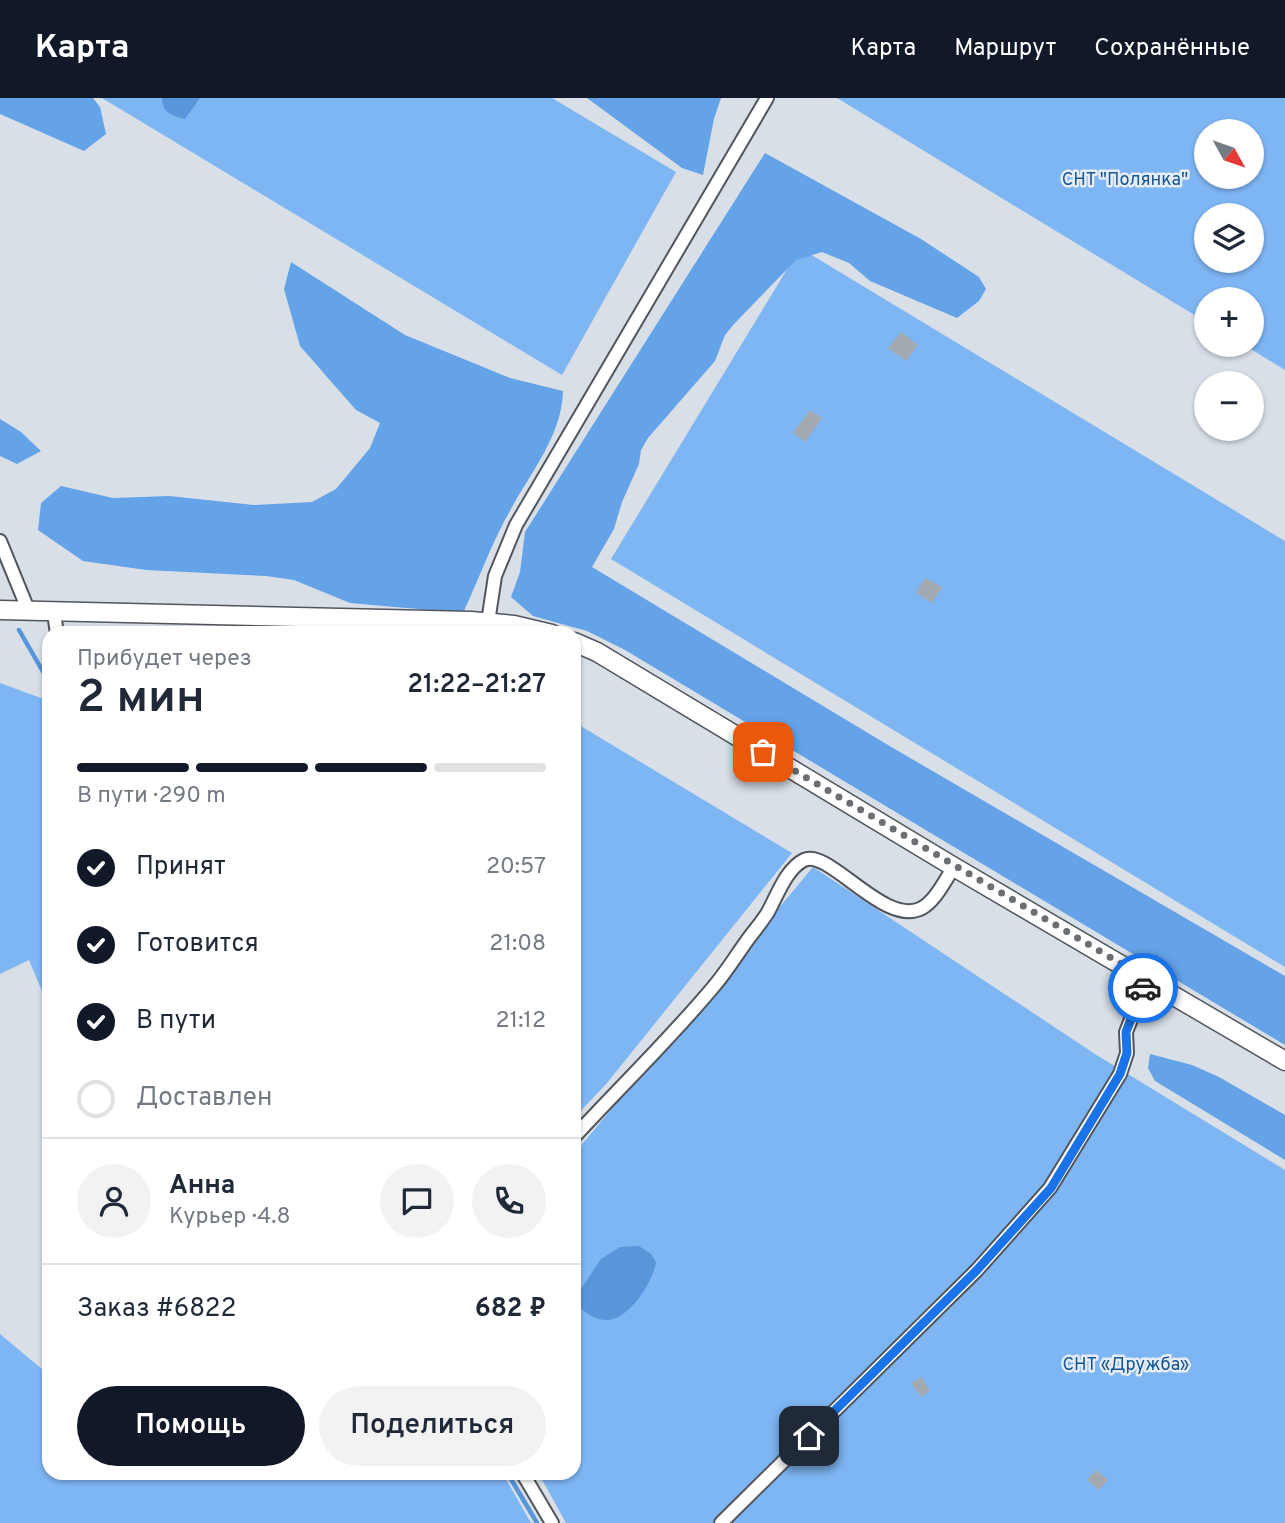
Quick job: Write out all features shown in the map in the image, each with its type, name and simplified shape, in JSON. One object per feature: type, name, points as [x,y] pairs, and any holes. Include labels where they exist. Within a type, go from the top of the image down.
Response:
[{"type":"street","points":[[488,622],[495,576],[516,526],[766,98]]},
{"type":"street","points":[[0,541],[29,612]]},
{"type":"street","points":[[0,610],[401,618],[488,622],[515,626]]},
{"type":"street","points":[[54,613],[56,626]]},
{"type":"street","points":[[581,645],[597,652],[954,867],[1285,1060]]},
{"type":"street","points":[[581,1130],[716,985],[795,867],[804,860],[811,858],[821,862],[868,895],[902,910],[915,911],[923,908],[932,898],[954,867]]},
{"type":"street","points":[[721,1523],[977,1270],[1051,1188],[1120,1074],[1127,1053],[1126,1032],[1147,979]]},
{"type":"street","points":[[527,1480],[552,1523]]},
{"type":"green space","points":[[102,98],[552,98],[676,172],[562,375]]},
{"type":"green space","name":"СНТ \"Полянка\"","points":[[837,98],[1285,98],[1285,370],[1264,357],[1264,287],[1194,287],[1194,315]]},
{"type":"green space","points":[[800,248],[1285,541],[1285,967],[611,559]]},
{"type":"green space","points":[[0,683],[42,698],[42,991],[29,960],[0,974]]},
{"type":"green space","points":[[581,726],[792,853],[607,1083],[581,1111]]},
{"type":"green space","name":"СНТ «Дружба»","points":[[813,867],[1095,1054],[1285,1170],[1285,1523],[566,1523],[542,1480],[581,1480],[581,1146]]},
{"type":"green space","points":[[0,1334],[42,1369],[42,1480],[506,1480],[531,1523],[0,1523]]},
{"type":"shaded area","points":[[0,98],[93,98],[100,107],[106,134],[84,151],[0,114]]},
{"type":"shaded area","points":[[162,98],[200,98],[185,119],[166,110]]},
{"type":"shaded area","points":[[587,98],[721,98],[703,175],[682,168]]},
{"type":"shaded area","points":[[765,153],[921,239],[979,277],[986,289],[979,301],[957,318],[870,281],[849,263],[822,252],[796,260],[734,324],[725,335],[715,361],[648,438],[641,450],[639,464],[622,502],[614,529],[592,567],[893,748],[1285,976],[1285,1045],[625,650],[581,629],[581,626],[569,626],[533,616],[511,597],[520,572],[525,532]]},
{"type":"shaded area","points":[[291,262],[405,335],[510,378],[563,391],[557,423],[551,438],[504,522],[463,613],[350,603],[294,580],[266,576],[146,570],[83,561],[38,530],[41,503],[61,486],[113,498],[169,496],[254,505],[312,502],[336,489],[370,448],[380,423],[356,410],[300,346],[284,289]]},
{"type":"shaded area","points":[[0,419],[21,432],[41,451],[17,464],[0,456]]},
{"type":"shaded area","points":[[1150,1054],[1192,1065],[1219,1077],[1285,1115],[1285,1160],[1155,1081],[1148,1068]]},
{"type":"shaded area","points":[[639,1246],[651,1254],[656,1262],[654,1270],[645,1290],[622,1315],[605,1320],[594,1317],[581,1309],[581,1289],[601,1259],[620,1247]]},
{"type":"building","points":[[901,332],[918,345],[906,361],[888,348]]},
{"type":"building","points":[[810,410],[822,418],[805,442],[793,433]]},
{"type":"building","points":[[925,578],[942,587],[932,603],[916,593]]},
{"type":"building","points":[[921,1377],[930,1391],[921,1397],[911,1383]]},
{"type":"building","points":[[1096,1470],[1108,1480],[1099,1490],[1087,1480]]},
{"type":"waterway","points":[[19,630],[42,670]]},
{"type":"waterway","points":[[512,1480],[537,1523]]},
{"type":"way so far","points":[[763,752],[1147,979],[1143,988]]},
{"type":"route","points":[[809,1436],[977,1270],[1051,1188],[1120,1074],[1127,1053],[1126,1032],[1143,988]]}]
